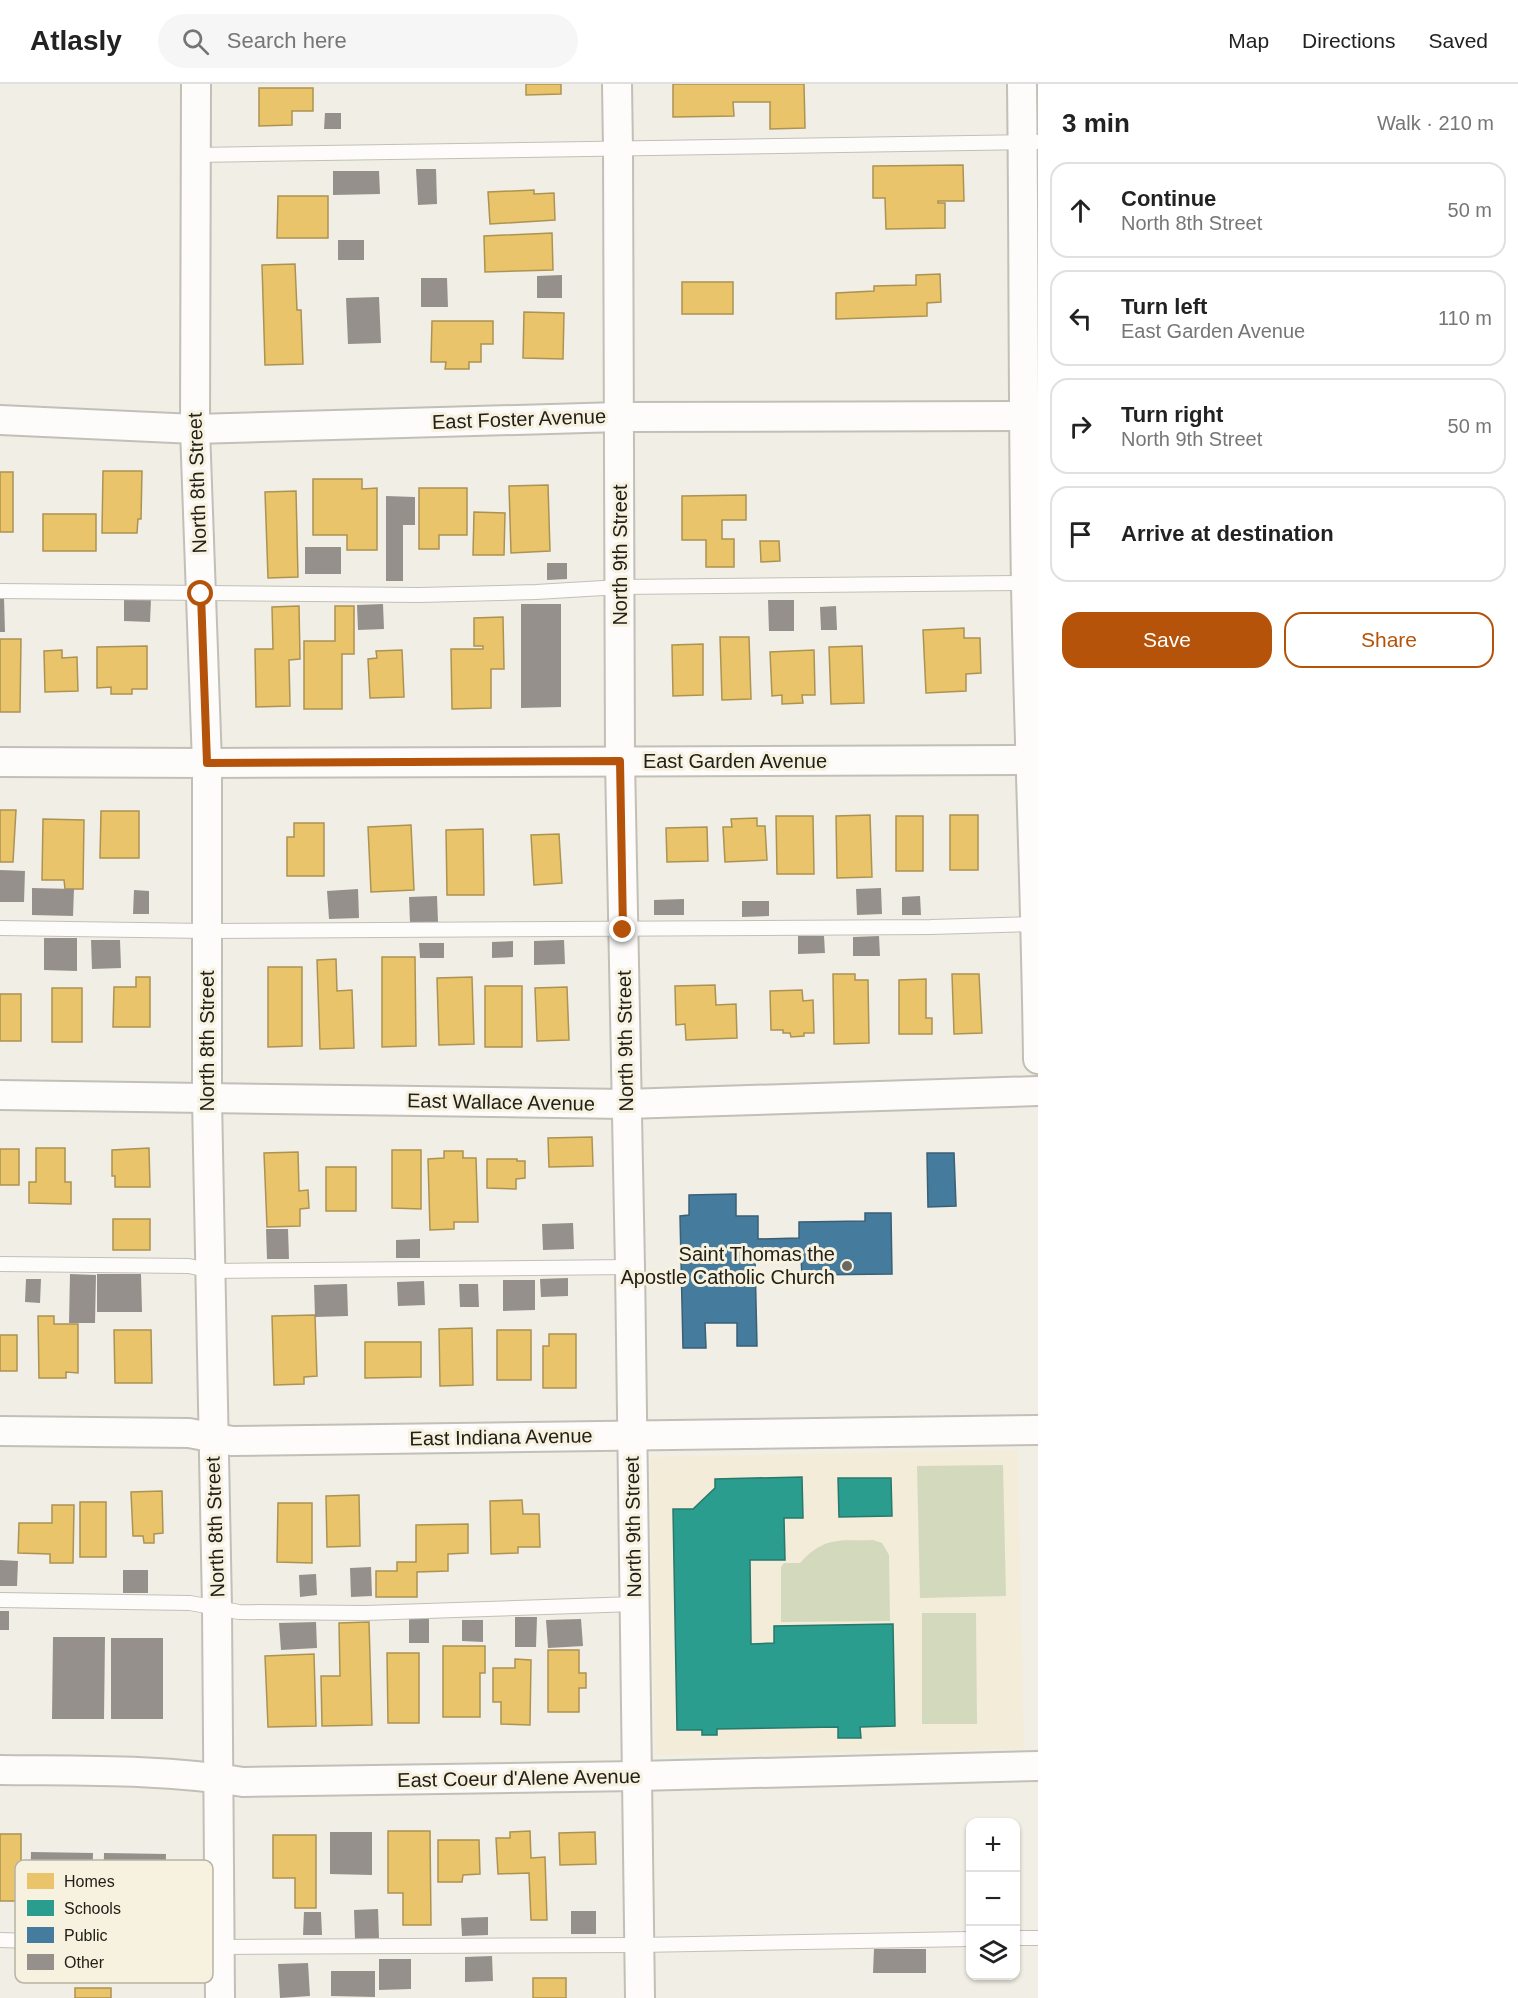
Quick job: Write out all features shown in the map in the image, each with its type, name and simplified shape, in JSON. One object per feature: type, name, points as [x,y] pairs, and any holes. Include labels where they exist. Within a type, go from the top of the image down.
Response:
[{"type":"street","name":"North 8th Street","points":[[196,84],[195,429],[207,763],[207,1099],[217,1608],[220,1998]]},
{"type":"street","name":"North 9th Street","points":[[616,84],[620,761],[630,1267],[640,1998]]},
{"type":"street","points":[[1022,84],[1030,142],[1032,583],[1038,1059]]},
{"type":"street","name":"East Foster Avenue","points":[[0,420],[195,429],[619,417],[1031,416]]},
{"type":"street","name":"East Garden Avenue","points":[[0,762],[1034,760]]},
{"type":"street","name":"East Wallace Avenue","points":[[0,1095],[625,1104],[1038,1091]]},
{"type":"street","name":"East Indiana Avenue","points":[[0,1431],[189,1433],[232,1441],[1038,1430]]},
{"type":"street","name":"East Coeur d'Alene Avenue","points":[[0,1770],[149,1772],[243,1782],[637,1776],[1038,1766]]},
{"type":"lane","points":[[196,155],[1030,142]]},
{"type":"lane","points":[[0,591],[419,596],[620,587],[1032,583]]},
{"type":"lane","points":[[0,928],[207,932],[623,930],[1037,924]]},
{"type":"lane","points":[[0,1264],[189,1266],[211,1271],[630,1267]]},
{"type":"lane","points":[[0,1600],[190,1603],[239,1612],[365,1613],[635,1604]]},
{"type":"lane","points":[[1020,1938],[1038,1938]]},
{"type":"lane","points":[[213,1947],[638,1945],[966,1939]]},
{"type":"lane","points":[[0,1940],[15,1940]]},
{"type":"shaded area","points":[[1018,1450],[1024,1749],[655,1755],[650,1457]]},
{"type":"green space","points":[[1003,1465],[1006,1596],[920,1598],[917,1466]]},
{"type":"green space","points":[[873,1540],[882,1543],[889,1555],[890,1621],[781,1622],[781,1567],[784,1563],[800,1563],[825,1544]]},
{"type":"green space","points":[[922,1613],[976,1613],[977,1724],[922,1724]]},
{"type":"building: Homes","points":[[526,84],[561,84],[561,94],[526,95]]},
{"type":"building: Homes","points":[[673,84],[804,84],[805,128],[770,129],[770,102],[733,102],[734,116],[673,117]]},
{"type":"building: Homes","points":[[259,88],[313,88],[313,111],[292,111],[292,125],[259,126]]},
{"type":"building: Homes","points":[[963,165],[964,201],[938,201],[938,203],[945,203],[945,228],[886,229],[885,198],[873,198],[873,166]]},
{"type":"building: Homes","points":[[534,190],[534,194],[554,193],[555,220],[490,224],[488,192]]},
{"type":"building: Homes","points":[[278,196],[328,196],[328,238],[277,238]]},
{"type":"building: Homes","points":[[552,233],[553,270],[485,272],[484,236]]},
{"type":"building: Homes","points":[[295,264],[297,310],[301,310],[303,364],[265,365],[262,265]]},
{"type":"building: Homes","points":[[940,274],[941,302],[927,303],[927,316],[836,319],[836,293],[874,291],[874,286],[916,285],[916,275]]},
{"type":"building: Homes","points":[[682,282],[733,282],[733,314],[682,314]]},
{"type":"building: Homes","points":[[524,312],[564,313],[563,359],[523,358]]},
{"type":"building: Homes","points":[[432,321],[493,321],[493,344],[481,344],[481,362],[469,362],[469,369],[445,369],[446,362],[431,362]]},
{"type":"building: Homes","points":[[103,471],[142,471],[141,519],[138,519],[137,533],[102,533]]},
{"type":"building: Homes","points":[[0,472],[13,472],[13,532],[0,532]]},
{"type":"building: Homes","points":[[313,479],[362,479],[362,489],[377,488],[377,550],[347,550],[347,535],[313,535]]},
{"type":"building: Homes","points":[[548,485],[550,551],[511,553],[509,486]]},
{"type":"building: Homes","points":[[419,488],[467,488],[467,535],[439,535],[439,549],[419,549]]},
{"type":"building: Homes","points":[[296,491],[298,577],[268,578],[265,492]]},
{"type":"building: Homes","points":[[746,495],[746,520],[722,520],[722,539],[734,539],[734,567],[706,567],[706,540],[682,540],[682,496]]},
{"type":"building: Homes","points":[[474,512],[505,513],[504,555],[473,555]]},
{"type":"building: Homes","points":[[43,514],[96,514],[96,551],[43,551]]},
{"type":"building: Homes","points":[[760,541],[779,541],[780,561],[761,562]]},
{"type":"building: Homes","points":[[299,606],[300,659],[289,660],[290,706],[256,707],[255,649],[273,649],[272,607]]},
{"type":"building: Homes","points":[[335,606],[354,606],[354,654],[342,654],[342,709],[304,709],[304,641],[335,641]]},
{"type":"building: Homes","points":[[503,617],[504,669],[491,669],[491,708],[452,709],[451,649],[483,649],[483,646],[474,646],[474,618]]},
{"type":"building: Homes","points":[[964,628],[964,638],[980,638],[981,673],[966,674],[966,691],[926,693],[923,630]]},
{"type":"building: Homes","points":[[720,637],[749,637],[751,699],[722,700]]},
{"type":"building: Homes","points":[[0,639],[21,639],[20,712],[0,712]]},
{"type":"building: Homes","points":[[703,644],[703,695],[673,696],[672,645]]},
{"type":"building: Homes","points":[[147,646],[147,689],[132,689],[132,694],[111,694],[111,687],[97,688],[97,647]]},
{"type":"building: Homes","points":[[862,646],[864,703],[831,704],[829,647]]},
{"type":"building: Homes","points":[[62,650],[62,658],[77,657],[78,691],[45,692],[44,651]]},
{"type":"building: Homes","points":[[402,650],[404,697],[370,698],[368,659],[377,658],[376,651]]},
{"type":"building: Homes","points":[[814,650],[815,695],[802,695],[803,703],[782,704],[782,695],[772,696],[770,652]]},
{"type":"building: Homes","points":[[0,810],[16,810],[13,862],[0,862]]},
{"type":"building: Homes","points":[[101,811],[139,811],[139,858],[100,858]]},
{"type":"building: Homes","points":[[870,815],[872,877],[837,878],[836,816]]},
{"type":"building: Homes","points":[[950,815],[978,815],[978,870],[950,870]]},
{"type":"building: Homes","points":[[776,816],[813,816],[814,874],[777,874]]},
{"type":"building: Homes","points":[[896,816],[923,816],[923,871],[896,871]]},
{"type":"building: Homes","points":[[757,818],[757,826],[765,826],[767,860],[725,862],[723,827],[732,827],[731,819]]},
{"type":"building: Homes","points":[[43,819],[84,820],[83,889],[65,889],[64,880],[42,880]]},
{"type":"building: Homes","points":[[294,823],[324,823],[324,876],[287,876],[287,837],[294,837]]},
{"type":"building: Homes","points":[[411,825],[414,890],[371,892],[368,827]]},
{"type":"building: Homes","points":[[707,827],[708,861],[667,862],[666,828]]},
{"type":"building: Homes","points":[[483,829],[484,895],[447,895],[446,830]]},
{"type":"building: Homes","points":[[559,834],[562,883],[534,885],[531,835]]},
{"type":"building: Homes","points":[[382,957],[415,957],[416,1046],[382,1047]]},
{"type":"building: Homes","points":[[336,959],[337,991],[352,990],[354,1048],[320,1049],[317,960]]},
{"type":"building: Homes","points":[[268,967],[302,967],[302,1046],[268,1047]]},
{"type":"building: Homes","points":[[833,974],[855,974],[855,980],[868,980],[869,1043],[834,1044]]},
{"type":"building: Homes","points":[[952,974],[979,974],[982,1033],[954,1034]]},
{"type":"building: Homes","points":[[136,977],[150,977],[150,1027],[113,1027],[114,987],[136,987]]},
{"type":"building: Homes","points":[[472,977],[474,1044],[439,1045],[437,978]]},
{"type":"building: Homes","points":[[926,979],[926,1018],[932,1018],[932,1034],[899,1034],[899,980]]},
{"type":"building: Homes","points":[[715,985],[716,1005],[736,1004],[737,1038],[686,1040],[685,1024],[676,1025],[675,986]]},
{"type":"building: Homes","points":[[485,986],[522,986],[522,1047],[485,1047]]},
{"type":"building: Homes","points":[[567,987],[569,1040],[537,1041],[535,988]]},
{"type":"building: Homes","points":[[52,988],[82,988],[82,1042],[52,1042]]},
{"type":"building: Homes","points":[[802,990],[803,1001],[813,1000],[814,1033],[791,1037],[790,1033],[783,1033],[783,1030],[771,1030],[770,991]]},
{"type":"building: Homes","points":[[0,994],[21,994],[21,1041],[0,1041]]},
{"type":"building: Homes","points":[[592,1137],[593,1166],[549,1167],[548,1138]]},
{"type":"building: Homes","points":[[36,1148],[65,1148],[65,1182],[71,1182],[71,1204],[29,1203],[29,1182],[36,1182]]},
{"type":"building: Homes","points":[[149,1148],[150,1187],[115,1187],[115,1176],[112,1176],[112,1150]]},
{"type":"building: Homes","points":[[0,1149],[19,1149],[19,1185],[0,1185]]},
{"type":"building: Homes","points":[[392,1150],[421,1150],[421,1209],[392,1208]]},
{"type":"building: Homes","points":[[444,1151],[463,1151],[463,1158],[476,1158],[478,1222],[454,1222],[454,1229],[430,1230],[428,1159],[444,1158]]},
{"type":"building: Homes","points":[[298,1152],[299,1191],[308,1190],[309,1208],[300,1209],[300,1226],[267,1227],[264,1153]]},
{"type":"building: Homes","points":[[487,1159],[525,1161],[525,1178],[516,1179],[516,1189],[487,1188]]},
{"type":"building: Homes","points":[[326,1167],[356,1167],[356,1211],[326,1211]]},
{"type":"building: Homes","points":[[113,1219],[150,1219],[150,1250],[113,1250]]},
{"type":"building: Homes","points":[[315,1315],[317,1376],[304,1377],[304,1384],[274,1385],[272,1316]]},
{"type":"building: Homes","points":[[38,1316],[54,1316],[54,1324],[78,1324],[78,1373],[66,1372],[66,1378],[39,1378]]},
{"type":"building: Homes","points":[[472,1328],[473,1385],[440,1386],[439,1329]]},
{"type":"building: Homes","points":[[114,1330],[151,1330],[152,1383],[115,1383]]},
{"type":"building: Homes","points":[[497,1330],[531,1330],[531,1380],[497,1380]]},
{"type":"building: Homes","points":[[549,1334],[576,1334],[576,1388],[543,1388],[543,1346],[549,1346]]},
{"type":"building: Homes","points":[[0,1335],[17,1335],[17,1371],[0,1371]]},
{"type":"building: Homes","points":[[365,1342],[421,1342],[421,1377],[365,1378]]},
{"type":"building: Homes","points":[[162,1491],[163,1533],[154,1534],[154,1543],[144,1543],[143,1536],[133,1536],[131,1492]]},
{"type":"building: Homes","points":[[359,1495],[360,1546],[327,1547],[326,1496]]},
{"type":"building: Homes","points":[[522,1500],[523,1514],[539,1514],[540,1547],[518,1547],[518,1553],[491,1554],[490,1501]]},
{"type":"building: Homes","points":[[80,1502],[106,1502],[106,1557],[80,1557]]},
{"type":"building: Homes","points":[[278,1503],[312,1503],[312,1563],[277,1562]]},
{"type":"building: Homes","points":[[52,1505],[74,1505],[73,1563],[50,1563],[50,1554],[18,1553],[19,1523],[52,1523]]},
{"type":"building: Homes","points":[[468,1524],[468,1553],[448,1554],[448,1571],[417,1572],[417,1597],[376,1597],[376,1571],[397,1571],[397,1562],[416,1562],[416,1525]]},
{"type":"building: Homes","points":[[369,1622],[372,1725],[322,1726],[321,1676],[340,1676],[339,1623]]},
{"type":"building: Homes","points":[[443,1646],[485,1646],[485,1673],[480,1673],[480,1717],[443,1717]]},
{"type":"building: Homes","points":[[548,1650],[579,1650],[579,1673],[586,1673],[586,1688],[579,1688],[579,1712],[548,1712]]},
{"type":"building: Homes","points":[[387,1653],[419,1653],[419,1723],[388,1723]]},
{"type":"building: Homes","points":[[314,1654],[316,1726],[268,1727],[265,1656]]},
{"type":"building: Homes","points":[[515,1659],[531,1660],[530,1725],[501,1724],[501,1702],[493,1702],[493,1668],[515,1668]]},
{"type":"building: Homes","points":[[388,1831],[430,1831],[431,1925],[403,1925],[403,1893],[388,1893]]},
{"type":"building: Homes","points":[[530,1831],[531,1858],[545,1857],[547,1920],[531,1920],[529,1873],[498,1874],[496,1838],[510,1838],[510,1832]]},
{"type":"building: Homes","points":[[595,1832],[596,1864],[560,1865],[559,1833]]},
{"type":"building: Homes","points":[[0,1834],[21,1834],[21,1860],[15,1860],[15,1901],[0,1901]]},
{"type":"building: Homes","points":[[273,1835],[316,1835],[316,1908],[295,1908],[295,1878],[273,1878]]},
{"type":"building: Homes","points":[[438,1840],[479,1840],[480,1874],[463,1875],[462,1882],[438,1882]]},
{"type":"building: Homes","points":[[533,1978],[566,1978],[566,1998],[533,1998]]},
{"type":"building: Homes","points":[[75,1988],[111,1988],[111,1998],[75,1998]]},
{"type":"building: Schools","points":[[802,1477],[803,1518],[784,1518],[785,1560],[750,1560],[751,1644],[774,1643],[774,1626],[893,1624],[895,1726],[860,1727],[861,1738],[838,1738],[838,1727],[717,1729],[717,1735],[702,1735],[702,1730],[677,1730],[673,1509],[693,1509],[715,1488],[715,1479]]},
{"type":"building: Schools","points":[[838,1478],[891,1478],[892,1516],[839,1517]]},
{"type":"building: Public","points":[[927,1153],[954,1153],[956,1206],[928,1207]]},
{"type":"building: Public","name":"Saint Thomas the Apostle Catholic Church","points":[[736,1194],[736,1216],[758,1216],[758,1239],[799,1238],[799,1222],[865,1221],[865,1213],[891,1213],[892,1274],[802,1275],[801,1258],[755,1259],[757,1346],[737,1346],[737,1323],[705,1323],[706,1348],[683,1348],[680,1216],[689,1215],[689,1195]]},
{"type":"building: Other","points":[[325,113],[341,113],[341,129],[324,129]]},
{"type":"building: Other","points":[[416,169],[436,169],[437,204],[418,205]]},
{"type":"building: Other","points":[[333,171],[379,171],[380,194],[333,195]]},
{"type":"building: Other","points":[[338,240],[364,240],[364,260],[338,260]]},
{"type":"building: Other","points":[[562,275],[562,298],[537,298],[537,276]]},
{"type":"building: Other","points":[[421,278],[447,278],[448,307],[421,307]]},
{"type":"building: Other","points":[[379,297],[381,343],[348,344],[346,298]]},
{"type":"building: Other","points":[[386,496],[415,497],[415,525],[403,525],[403,581],[386,581]]},
{"type":"building: Other","points":[[305,547],[341,547],[341,574],[305,574]]},
{"type":"building: Other","points":[[547,563],[567,563],[567,579],[547,580]]},
{"type":"building: Other","points":[[0,598],[4,598],[5,632],[0,632]]},
{"type":"building: Other","points":[[124,599],[151,599],[150,622],[124,621]]},
{"type":"building: Other","points":[[768,600],[794,600],[794,631],[769,631]]},
{"type":"building: Other","points":[[383,604],[384,629],[358,630],[357,605]]},
{"type":"building: Other","points":[[521,604],[561,604],[561,707],[521,708]]},
{"type":"building: Other","points":[[836,606],[837,630],[821,630],[820,607]]},
{"type":"building: Other","points":[[0,870],[25,871],[24,902],[0,902]]},
{"type":"building: Other","points":[[32,888],[74,889],[73,916],[32,915]]},
{"type":"building: Other","points":[[881,888],[882,914],[857,915],[856,889]]},
{"type":"building: Other","points":[[358,889],[359,918],[329,919],[327,891]]},
{"type":"building: Other","points":[[134,890],[149,891],[149,914],[133,914]]},
{"type":"building: Other","points":[[437,896],[438,922],[410,923],[409,897]]},
{"type":"building: Other","points":[[920,896],[921,915],[902,915],[902,897]]},
{"type":"building: Other","points":[[684,899],[684,915],[654,915],[654,900]]},
{"type":"building: Other","points":[[742,901],[769,901],[769,916],[742,917]]},
{"type":"building: Other","points":[[798,936],[824,936],[825,953],[798,954]]},
{"type":"building: Other","points":[[879,936],[880,956],[853,956],[853,937]]},
{"type":"building: Other","points":[[44,938],[77,938],[77,971],[44,970]]},
{"type":"building: Other","points":[[91,940],[120,940],[121,968],[92,969]]},
{"type":"building: Other","points":[[564,940],[565,964],[534,965],[534,941]]},
{"type":"building: Other","points":[[513,941],[513,957],[492,958],[492,942]]},
{"type":"building: Other","points":[[419,943],[444,943],[444,958],[420,958]]},
{"type":"building: Other","points":[[573,1223],[574,1249],[543,1250],[542,1224]]},
{"type":"building: Other","points":[[266,1229],[288,1229],[289,1259],[267,1259]]},
{"type":"building: Other","points":[[420,1239],[420,1258],[396,1258],[396,1240]]},
{"type":"building: Other","points":[[70,1274],[96,1275],[95,1323],[69,1323]]},
{"type":"building: Other","points":[[97,1274],[141,1274],[142,1312],[97,1312]]},
{"type":"building: Other","points":[[568,1278],[568,1296],[541,1297],[540,1279]]},
{"type":"building: Other","points":[[26,1279],[41,1279],[40,1303],[25,1302]]},
{"type":"building: Other","points":[[503,1280],[535,1280],[535,1310],[503,1311]]},
{"type":"building: Other","points":[[424,1281],[425,1305],[398,1306],[397,1282]]},
{"type":"building: Other","points":[[347,1284],[348,1316],[315,1317],[314,1285]]},
{"type":"building: Other","points":[[459,1284],[478,1284],[479,1307],[460,1307]]},
{"type":"building: Other","points":[[0,1560],[18,1561],[17,1586],[0,1586]]},
{"type":"building: Other","points":[[371,1567],[372,1596],[351,1597],[350,1568]]},
{"type":"building: Other","points":[[123,1570],[148,1570],[148,1593],[123,1593]]},
{"type":"building: Other","points":[[316,1574],[317,1595],[300,1597],[299,1575]]},
{"type":"building: Other","points":[[0,1611],[9,1611],[9,1630],[0,1630]]},
{"type":"building: Other","points":[[515,1617],[537,1617],[536,1647],[515,1647]]},
{"type":"building: Other","points":[[409,1619],[429,1619],[429,1643],[409,1643]]},
{"type":"building: Other","points":[[581,1619],[583,1646],[548,1648],[546,1620]]},
{"type":"building: Other","points":[[462,1620],[483,1620],[483,1642],[462,1641]]},
{"type":"building: Other","points":[[316,1622],[317,1648],[281,1650],[279,1623]]},
{"type":"building: Other","points":[[53,1637],[105,1637],[104,1719],[52,1719]]},
{"type":"building: Other","points":[[111,1638],[163,1638],[163,1719],[111,1719]]},
{"type":"building: Other","points":[[330,1832],[372,1832],[372,1875],[330,1874]]},
{"type":"building: Other","points":[[31,1852],[93,1853],[93,1860],[31,1860]]},
{"type":"building: Other","points":[[104,1853],[166,1854],[166,1860],[104,1860]]},
{"type":"building: Other","points":[[378,1909],[379,1938],[355,1939],[354,1910]]},
{"type":"building: Other","points":[[571,1911],[596,1911],[596,1934],[571,1934]]},
{"type":"building: Other","points":[[304,1912],[321,1912],[322,1935],[303,1935]]},
{"type":"building: Other","points":[[488,1917],[488,1935],[462,1936],[461,1918]]},
{"type":"building: Other","points":[[874,1949],[926,1949],[926,1973],[873,1973]]},
{"type":"building: Other","points":[[492,1956],[493,1981],[465,1982],[465,1957]]},
{"type":"building: Other","points":[[379,1959],[411,1959],[411,1989],[379,1990]]},
{"type":"building: Other","points":[[308,1963],[310,1996],[280,1998],[278,1964]]},
{"type":"building: Other","points":[[331,1971],[375,1971],[375,1997],[331,1996]]},
{"type":"place","name":"Saint Thomas the Apostle Catholic Church","points":[[847,1266]]},
{"type":"route","points":[[201,594],[207,763],[620,761],[623,930]]}]
